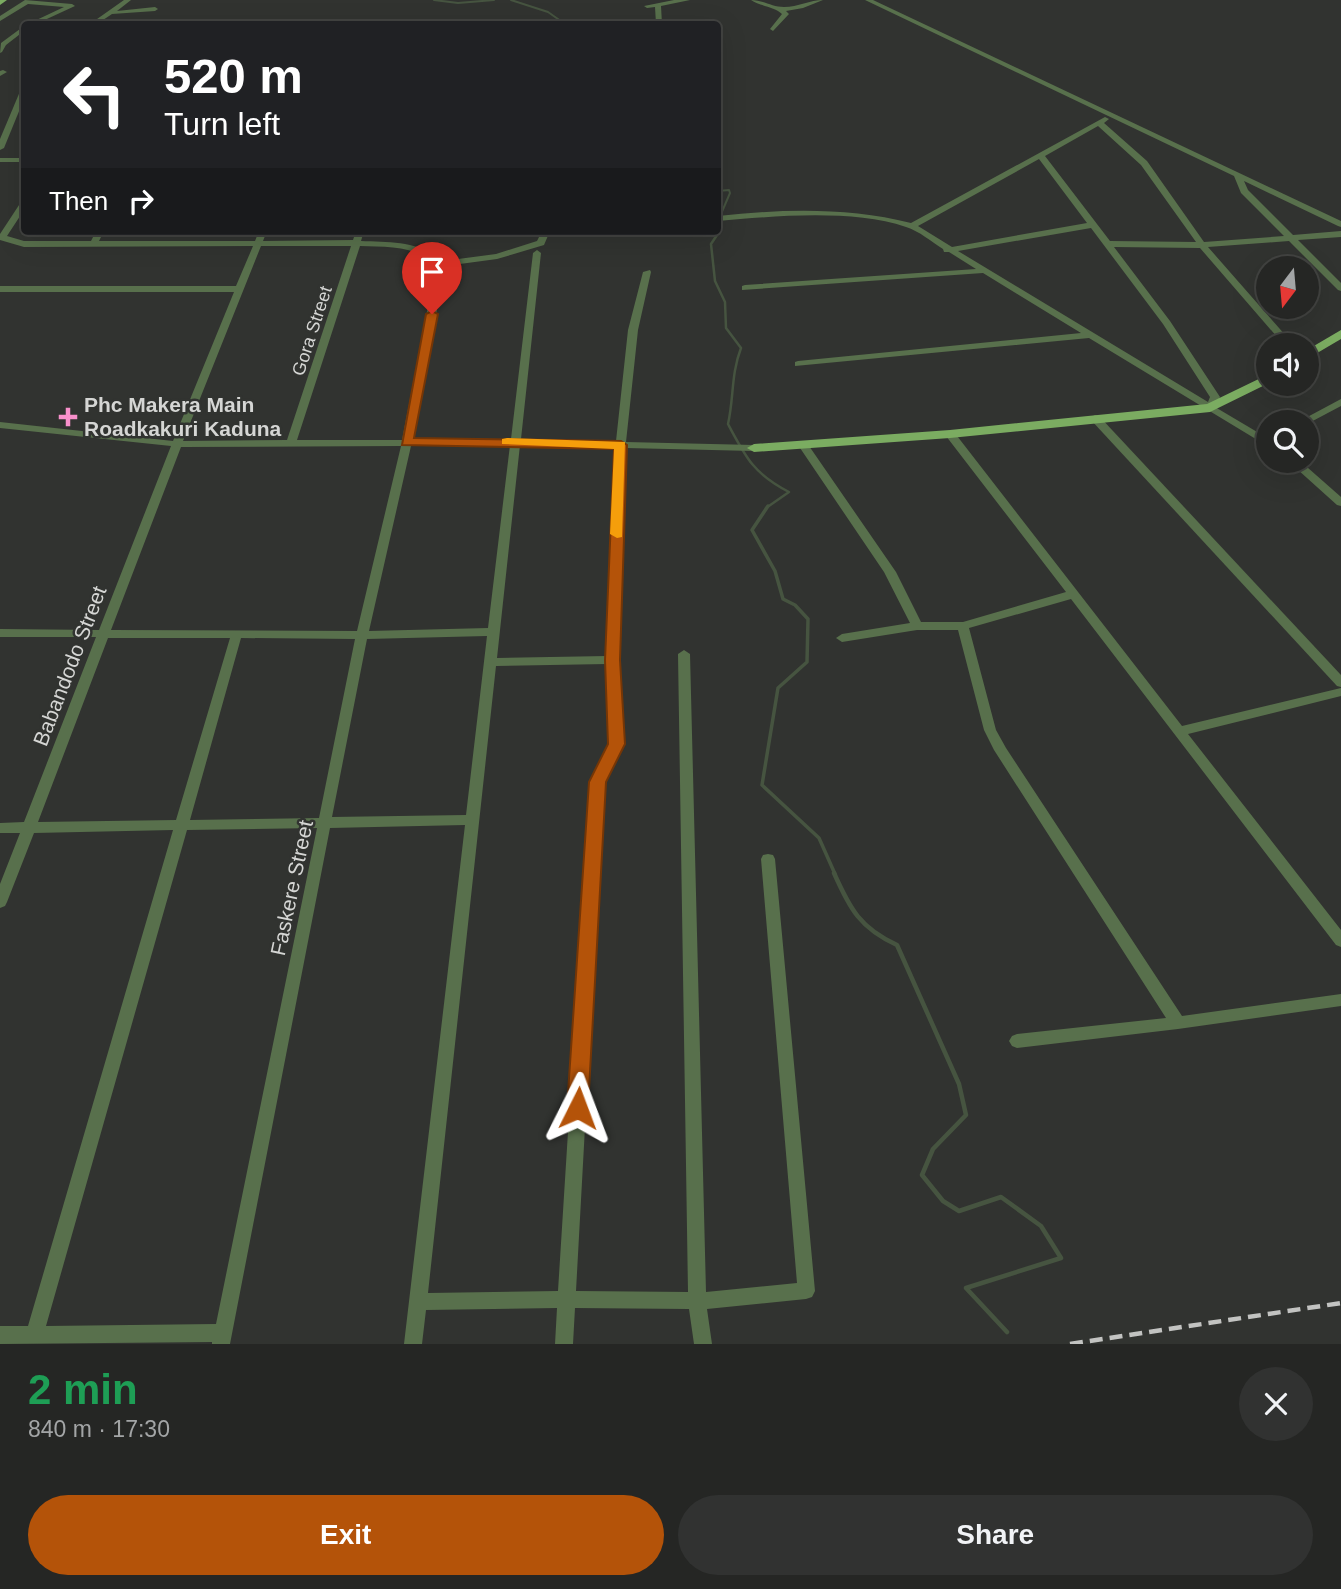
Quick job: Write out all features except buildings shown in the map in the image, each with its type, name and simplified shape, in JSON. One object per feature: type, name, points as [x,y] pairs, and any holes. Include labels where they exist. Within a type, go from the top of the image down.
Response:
[{"type":"main road","points":[[1319,348],[1341,334]]},
{"type":"main road","points":[[754,448],[950,434],[1210,408],[1256,385]]},
{"type":"street","points":[[98,21],[128,0]]},
{"type":"street","points":[[647,6],[687,0]]},
{"type":"street","points":[[754,0],[786,14],[773,29]]},
{"type":"street","points":[[782,11],[820,0]]},
{"type":"street","points":[[868,0],[1341,224]]},
{"type":"street","points":[[0,19],[29,1],[72,6],[39,21]]},
{"type":"street","points":[[658,6],[659,21]]},
{"type":"street","points":[[112,12],[155,9]]},
{"type":"street","points":[[112,12],[120,21]]},
{"type":"street","points":[[0,51],[3,44],[21,30]]},
{"type":"street","points":[[0,148],[21,99]]},
{"type":"street","points":[[912,226],[1112,115]]},
{"type":"street","points":[[1098,122],[1144,163],[1202,245],[1279,333]]},
{"type":"street","points":[[1041,156],[1167,323],[1215,397],[1210,408]]},
{"type":"street","points":[[0,160],[21,160]]},
{"type":"street","points":[[1238,176],[1244,191],[1341,288]]},
{"type":"street","points":[[21,208],[1,238],[24,244],[93,245],[357,243],[406,246],[433,255],[441,264]]},
{"type":"street","points":[[721,218],[750,214],[877,218],[912,226],[981,271],[1256,435]]},
{"type":"street","points":[[947,250],[1092,225]]},
{"type":"street","points":[[1107,244],[1202,245],[1341,234]]},
{"type":"street","points":[[93,245],[98,235]]},
{"type":"street","name":"Babandodo Street","points":[[0,902],[261,235]]},
{"type":"street","name":"Gora Street","points":[[292,442],[359,235]]},
{"type":"street","points":[[441,264],[497,256],[541,243],[544,235]]},
{"type":"street","points":[[412,1344],[419,1302],[537,253]]},
{"type":"street","points":[[407,442],[441,264]]},
{"type":"street","points":[[745,288],[981,271]]},
{"type":"street","points":[[564,1344],[597,782],[616,744],[612,660],[621,445],[633,330],[647,272]]},
{"type":"street","points":[[0,289],[239,289]]},
{"type":"street","points":[[798,364],[1089,335]]},
{"type":"street","points":[[1319,414],[1341,402]]},
{"type":"street","points":[[1095,418],[1341,683]]},
{"type":"street","points":[[0,425],[177,444],[516,442],[754,448]]},
{"type":"street","points":[[950,434],[1341,941]]},
{"type":"street","name":"Faskere Street","points":[[222,1339],[327,824],[362,635],[407,442]]},
{"type":"street","points":[[803,445],[890,572],[916,626]]},
{"type":"street","points":[[1307,473],[1341,503]]},
{"type":"street","points":[[842,638],[916,626],[963,626],[1074,594]]},
{"type":"street","points":[[963,626],[990,730],[1000,750],[1178,1023]]},
{"type":"street","points":[[0,633],[362,635],[494,632]]},
{"type":"street","points":[[33,1340],[237,633]]},
{"type":"street","points":[[684,654],[697,1301],[703,1344]]},
{"type":"street","points":[[489,662],[612,660]]},
{"type":"street","points":[[1181,731],[1341,692]]},
{"type":"street","points":[[0,828],[474,820]]},
{"type":"street","points":[[419,1302],[566,1299],[697,1301],[806,1292],[768,859]]},
{"type":"street","points":[[1017,1041],[1178,1023],[1341,1000]]},
{"type":"street","points":[[0,1335],[33,1340],[222,1339]]},
{"type":"waterway","points":[[434,0],[458,3],[494,0]]},
{"type":"waterway","points":[[511,0],[548,12],[561,21]]},
{"type":"waterway","points":[[721,191],[729,190],[730,193],[721,214]]},
{"type":"waterway","points":[[717,235],[711,244],[715,281],[725,302],[726,328],[741,348],[728,424],[759,472],[789,492],[767,507]]},
{"type":"waterway","points":[[767,507],[752,530],[775,571],[783,599],[795,605],[808,619],[807,662],[778,688],[762,785],[819,838],[835,874]]},
{"type":"waterway","points":[[834,873],[858,916],[874,932],[897,945],[959,1084],[966,1115],[933,1149],[922,1175],[943,1201],[959,1211],[1001,1197],[1041,1226],[1061,1258],[966,1288],[1007,1332]]},
{"type":"railway","points":[[1070,1344],[1341,1303]]},
{"type":"slow traffic","points":[[507,442],[621,445],[617,534]]},
{"type":"place","name":"Phc Makera Main Roadkakuri Kaduna","points":[[68,417]]},
{"type":"route","points":[[432,314],[407,442],[621,445],[612,660],[616,744],[597,782],[578,1108]]}]
